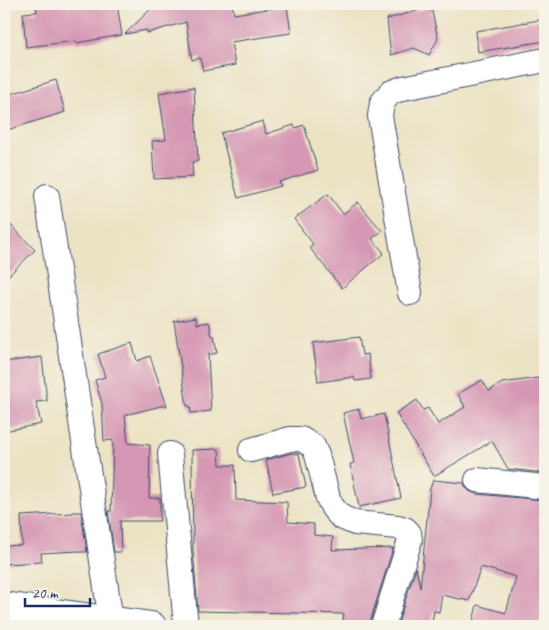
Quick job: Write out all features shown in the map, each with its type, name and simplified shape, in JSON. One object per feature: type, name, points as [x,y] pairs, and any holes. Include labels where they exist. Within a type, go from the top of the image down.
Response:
[{"type":"street","points":[[410,293],[380,116],[382,103],[390,93],[403,88],[545,60]]},
{"type":"street","points":[[47,196],[111,620]]},
{"type":"street","points":[[251,450],[290,439],[301,439],[313,446],[328,498],[333,508],[341,517],[355,522],[398,527],[406,529],[409,533],[410,540],[383,626]]},
{"type":"street","points":[[170,454],[186,626]]},
{"type":"street","points":[[477,480],[545,487]]},
{"type":"street","points":[[4,606],[152,626]]},
{"type":"building","points":[[36,4],[117,4],[122,35],[76,43],[76,41],[26,47],[23,13],[37,12]]},
{"type":"building","points":[[156,4],[232,4],[234,14],[287,6],[291,33],[231,42],[235,65],[203,71],[200,58],[192,60],[186,22],[147,33],[147,30],[125,34]]},
{"type":"building","points":[[431,7],[438,39],[429,55],[414,48],[391,55],[387,19]]},
{"type":"building","points":[[545,19],[545,41],[478,52],[476,31]]},
{"type":"building","points":[[56,80],[65,112],[4,131],[4,96]]},
{"type":"building","points":[[194,87],[198,161],[192,162],[193,177],[154,179],[152,141],[166,140],[159,93]]},
{"type":"building","points":[[263,121],[266,134],[294,125],[295,128],[304,125],[318,170],[279,182],[281,186],[238,198],[221,133]]},
{"type":"building","points":[[328,194],[343,214],[358,202],[382,231],[372,239],[384,253],[342,288],[309,247],[313,244],[294,219]]},
{"type":"building","points":[[4,218],[35,250],[4,280]]},
{"type":"building","points":[[196,317],[197,324],[209,322],[217,353],[208,355],[211,411],[191,413],[190,406],[187,406],[174,321]]},
{"type":"building","points":[[359,337],[362,355],[368,354],[371,379],[355,381],[354,377],[318,382],[313,343]]},
{"type":"building","points":[[132,343],[137,361],[150,356],[167,406],[125,415],[128,443],[150,445],[149,498],[160,498],[160,521],[120,521],[121,552],[114,552],[108,511],[111,511],[113,440],[104,441],[102,404],[95,380],[105,377],[98,354]]},
{"type":"building","points":[[42,357],[47,401],[36,402],[41,424],[4,431],[4,362]]},
{"type":"building","points":[[545,377],[545,473],[508,469],[492,441],[434,476],[396,413],[417,400],[423,410],[428,408],[438,424],[465,407],[458,394],[482,380],[489,391],[502,383]]},
{"type":"building","points":[[359,409],[361,419],[384,414],[401,498],[359,507],[350,464],[354,463],[343,413]]},
{"type":"building","points":[[219,449],[220,465],[235,465],[236,500],[287,502],[288,522],[314,524],[314,535],[333,537],[332,550],[393,548],[370,626],[342,626],[344,614],[198,611],[193,550],[192,450]]},
{"type":"building","points":[[292,453],[299,454],[306,487],[273,493],[266,460]]},
{"type":"building","points":[[433,480],[464,483],[469,491],[476,494],[545,500],[545,626],[472,626],[477,605],[506,613],[516,577],[481,567],[469,601],[442,595],[439,612],[434,611],[431,626],[397,626],[416,568],[420,588],[430,489]]},
{"type":"building","points":[[81,512],[87,552],[41,553],[42,562],[4,564],[4,546],[22,545],[21,516]]}]
